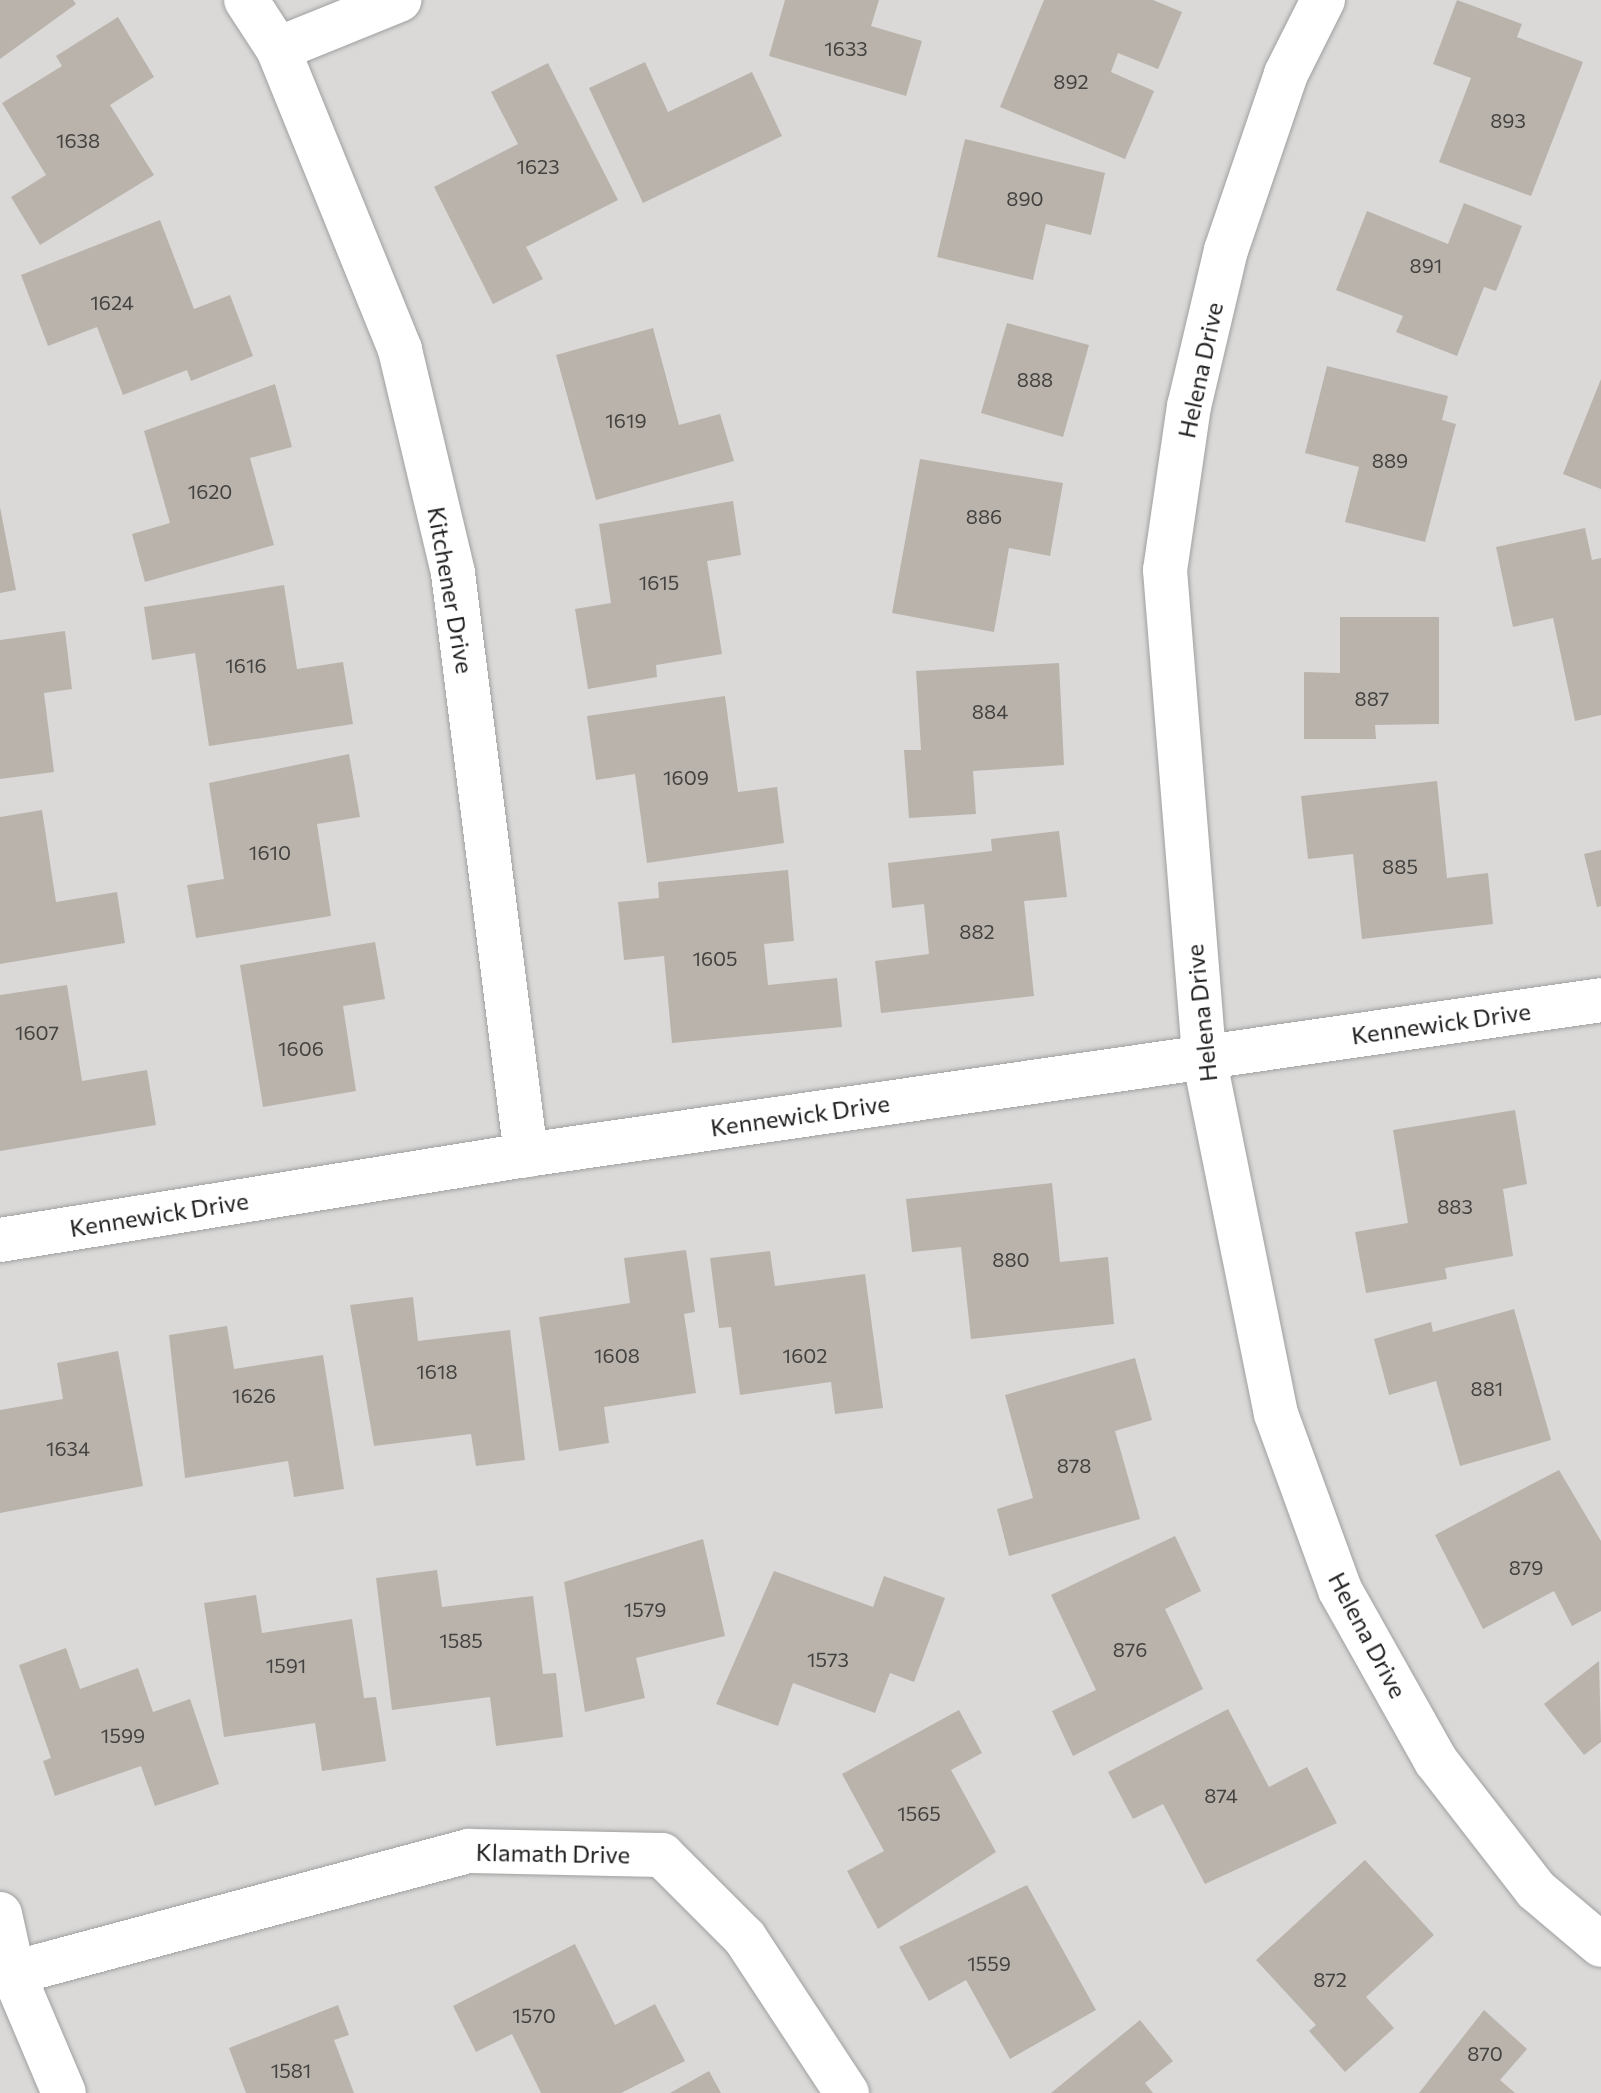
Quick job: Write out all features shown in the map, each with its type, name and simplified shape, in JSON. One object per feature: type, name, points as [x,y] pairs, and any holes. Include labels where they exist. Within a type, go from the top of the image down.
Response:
[{"type":"street","name":"Kitchener Drive","points":[[246,0],[278,49],[400,350],[453,573],[526,1155]]},
{"type":"street","points":[[278,49],[399,0]]},
{"type":"street","name":"Helena Drive","points":[[1323,0],[1286,74],[1226,250],[1189,406],[1165,570],[1204,1057],[1276,1414],[1340,1590],[1436,1761],[1536,1890],[1601,1945]]},
{"type":"street","name":"Kennewick Drive","points":[[0,1240],[526,1155],[1601,1000]]},
{"type":"street","name":"Klamath Drive","points":[[13,1973],[469,1851],[662,1855],[745,1938],[847,2093]]},
{"type":"street","points":[[0,1914],[13,1973],[64,2093]]},
{"type":"shaded area","points":[[0,0],[1601,0],[1601,2093],[0,2093]]},
{"type":"building","points":[[0,0],[73,0],[76,4],[0,59]]},
{"type":"building","points":[[785,0],[879,0],[871,26],[922,41],[906,96],[769,56]]},
{"type":"building","points":[[1044,0],[1153,0],[1182,12],[1158,69],[1118,53],[1111,72],[1154,91],[1125,159],[1000,107]]},
{"type":"building","points":[[1457,0],[1522,24],[1517,37],[1583,62],[1531,196],[1439,162],[1471,78],[1433,64]]},
{"type":"building","points":[[118,17],[154,77],[110,105],[154,175],[40,245],[11,197],[46,175],[2,103],[62,66],[56,56]]},
{"type":"building","points":[[645,62],[668,112],[752,72],[782,136],[643,203],[589,88]]},
{"type":"building","points":[[548,63],[618,200],[526,247],[543,279],[493,304],[434,187],[518,144],[491,92]]},
{"type":"building","points":[[965,139],[1105,173],[1091,235],[1046,224],[1033,280],[937,257]]},
{"type":"building","points":[[1464,203],[1522,226],[1496,291],[1484,287],[1457,356],[1396,332],[1403,316],[1336,290],[1367,211],[1448,244]]},
{"type":"building","points":[[160,220],[194,309],[230,295],[253,356],[191,381],[187,370],[123,395],[97,327],[48,346],[21,275]]},
{"type":"building","points":[[1007,323],[1089,345],[1063,437],[981,413]]},
{"type":"building","points":[[653,328],[679,425],[720,414],[734,461],[596,500],[556,355]]},
{"type":"building","points":[[1327,366],[1448,396],[1442,420],[1456,424],[1425,542],[1345,522],[1359,467],[1305,453]]},
{"type":"building","points":[[1601,379],[1601,489],[1563,474]]},
{"type":"building","points":[[275,384],[292,447],[250,458],[274,545],[145,582],[132,534],[170,523],[144,431]]},
{"type":"building","points":[[920,459],[1063,483],[1050,556],[1009,548],[994,632],[892,613]]},
{"type":"building","points":[[733,501],[741,555],[707,561],[722,654],[656,665],[657,677],[588,689],[575,609],[611,603],[599,524]]},
{"type":"building","points":[[0,507],[16,590],[0,593]]},
{"type":"building","points":[[1585,528],[1592,560],[1601,558],[1601,715],[1575,721],[1553,618],[1513,627],[1496,547]]},
{"type":"building","points":[[284,585],[297,669],[343,662],[353,724],[209,746],[195,653],[152,660],[144,607]]},
{"type":"building","points":[[1340,617],[1439,617],[1439,724],[1375,725],[1376,739],[1304,739],[1304,672],[1340,673]]},
{"type":"building","points":[[65,631],[72,689],[44,693],[54,772],[0,779],[0,640]]},
{"type":"building","points":[[1059,663],[1064,765],[973,771],[976,814],[909,818],[904,750],[921,750],[916,671]]},
{"type":"building","points":[[725,696],[738,792],[777,787],[784,843],[647,863],[635,774],[596,780],[587,716]]},
{"type":"building","points":[[349,754],[360,817],[317,824],[331,916],[196,938],[187,885],[224,879],[209,783]]},
{"type":"building","points":[[1437,781],[1447,878],[1488,873],[1493,924],[1362,939],[1353,854],[1308,859],[1301,796]]},
{"type":"building","points":[[42,810],[56,902],[117,892],[125,943],[0,964],[0,817]]},
{"type":"building","points":[[1059,831],[1067,897],[1024,901],[1034,996],[881,1013],[875,961],[929,954],[924,904],[892,908],[888,863],[992,851],[991,839]]},
{"type":"building","points":[[1601,850],[1601,906],[1597,907],[1584,854]]},
{"type":"building","points":[[788,870],[794,941],[764,944],[768,985],[837,978],[842,1027],[672,1043],[664,956],[624,960],[618,902],[659,898],[658,882]]},
{"type":"building","points":[[375,942],[385,999],[343,1006],[356,1091],[263,1107],[240,965]]},
{"type":"building","points":[[67,985],[82,1081],[147,1070],[156,1125],[0,1151],[0,995]]},
{"type":"building","points":[[1515,1110],[1527,1184],[1503,1189],[1513,1256],[1445,1268],[1447,1279],[1366,1293],[1355,1232],[1408,1223],[1393,1130]]},
{"type":"building","points":[[1052,1183],[1060,1262],[1108,1257],[1114,1324],[971,1339],[961,1247],[912,1252],[906,1199]]},
{"type":"building","points":[[686,1250],[695,1312],[684,1314],[696,1393],[604,1407],[609,1443],[559,1451],[539,1317],[630,1303],[624,1258]]},
{"type":"building","points":[[770,1251],[775,1286],[865,1274],[883,1408],[835,1414],[831,1382],[740,1395],[731,1327],[719,1328],[710,1258]]},
{"type":"building","points":[[413,1297],[418,1341],[510,1330],[525,1460],[476,1466],[471,1434],[374,1446],[350,1305]]},
{"type":"building","points":[[1514,1309],[1551,1440],[1460,1466],[1436,1381],[1389,1395],[1374,1339],[1431,1322],[1433,1332]]},
{"type":"building","points":[[227,1326],[234,1369],[323,1355],[344,1489],[294,1497],[288,1461],[185,1478],[169,1335]]},
{"type":"building","points":[[118,1351],[143,1486],[0,1513],[0,1410],[63,1399],[57,1363]]},
{"type":"building","points":[[1135,1358],[1152,1420],[1115,1431],[1140,1519],[1009,1556],[997,1509],[1033,1498],[1005,1395]]},
{"type":"building","points":[[1559,1470],[1601,1541],[1601,1611],[1572,1626],[1554,1591],[1483,1629],[1435,1535]]},
{"type":"building","points":[[1175,1536],[1201,1591],[1165,1609],[1203,1689],[1073,1756],[1052,1711],[1096,1690],[1051,1595]]},
{"type":"building","points":[[703,1539],[725,1636],[636,1658],[645,1698],[585,1712],[564,1582]]},
{"type":"building","points":[[437,1570],[442,1607],[533,1596],[543,1674],[556,1673],[563,1737],[496,1746],[490,1697],[392,1710],[376,1578]]},
{"type":"building","points":[[774,1571],[873,1607],[884,1576],[945,1598],[914,1682],[890,1673],[875,1713],[793,1683],[778,1726],[716,1704]]},
{"type":"building","points":[[256,1595],[262,1633],[352,1619],[364,1698],[376,1697],[386,1761],[322,1771],[315,1723],[224,1737],[204,1603]]},
{"type":"building","points":[[66,1648],[80,1689],[138,1668],[153,1712],[190,1699],[219,1784],[155,1806],[141,1766],[55,1796],[43,1761],[51,1758],[19,1665]]},
{"type":"building","points":[[1599,1661],[1601,1742],[1584,1755],[1544,1704]]},
{"type":"building","points":[[1228,1709],[1269,1787],[1307,1767],[1337,1823],[1205,1884],[1163,1804],[1133,1819],[1108,1772]]},
{"type":"building","points":[[959,1710],[982,1753],[951,1770],[996,1852],[878,1929],[847,1871],[884,1851],[842,1774]]},
{"type":"building","points":[[1365,1860],[1434,1935],[1366,1997],[1394,2028],[1345,2072],[1309,2031],[1316,2025],[1256,1960]]},
{"type":"building","points":[[1027,1885],[1096,2010],[1010,2059],[966,1980],[929,2001],[899,1947]]},
{"type":"building","points":[[575,1944],[615,2025],[655,2004],[685,2061],[621,2093],[541,2093],[512,2034],[476,2052],[453,2006]]},
{"type":"building","points":[[338,2005],[349,2035],[334,2040],[354,2093],[246,2093],[229,2048]]},
{"type":"building","points":[[1484,2010],[1527,2049],[1500,2080],[1515,2093],[1419,2093]]},
{"type":"building","points":[[1140,2020],[1173,2061],[1145,2083],[1153,2093],[1051,2093]]},
{"type":"building","points":[[709,2071],[721,2093],[670,2093]]}]
